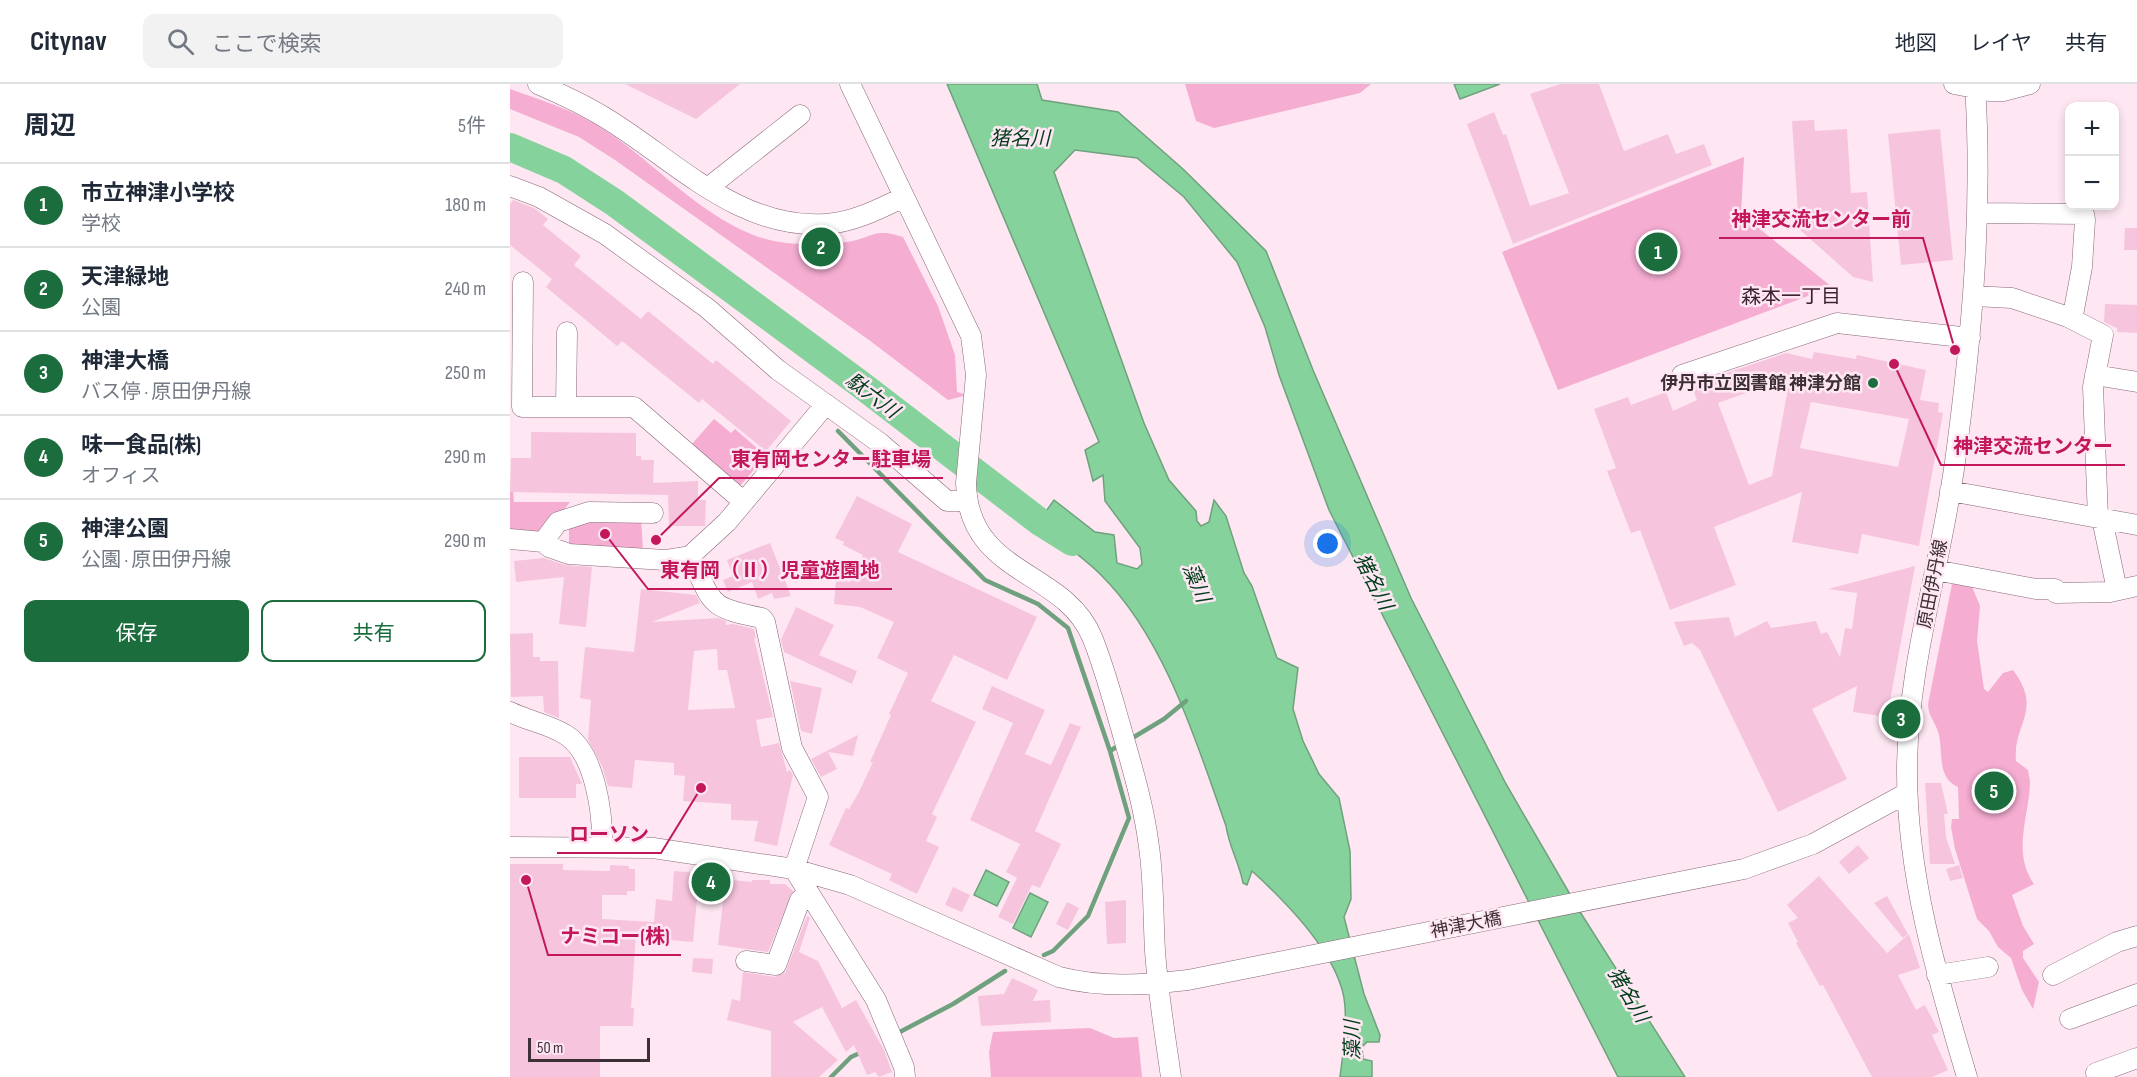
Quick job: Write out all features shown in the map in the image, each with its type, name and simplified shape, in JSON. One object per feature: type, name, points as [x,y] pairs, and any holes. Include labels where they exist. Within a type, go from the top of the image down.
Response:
[{"type":"street","points":[[538,84],[605,117],[747,211],[798,224],[828,224],[851,220],[904,197]]},
{"type":"street","points":[[850,84],[971,336],[976,362],[966,492],[974,525],[983,540],[1066,604],[1091,635],[1107,680],[1143,809],[1149,849],[1158,984],[1171,1077]]},
{"type":"street","points":[[1954,84],[2003,91],[2030,84]]},
{"type":"street","name":"原田伊丹線","points":[[1967,1077],[1923,923],[1913,864],[1907,793],[1910,708],[1950,491],[1970,338],[1978,213],[1975,86]]},
{"type":"street","points":[[709,187],[800,115]]},
{"type":"street","points":[[510,186],[539,197],[605,234],[707,308],[778,370],[879,443],[947,501],[966,492]]},
{"type":"street","points":[[1978,213],[2084,214],[2082,267],[2073,315],[2068,317]]},
{"type":"street","points":[[523,282],[522,407],[634,408],[744,502]]},
{"type":"street","points":[[1974,296],[2012,298],[2068,317],[2103,335],[2095,375],[2093,410],[2097,438],[2100,518],[2117,590]]},
{"type":"street","points":[[1683,375],[1837,323],[1970,338]]},
{"type":"street","points":[[566,407],[567,332]]},
{"type":"street","points":[[2095,375],[2137,382]]},
{"type":"street","points":[[510,539],[543,542],[549,548],[569,554],[665,560],[690,556],[744,502],[826,404]]},
{"type":"street","points":[[1950,491],[2137,525]]},
{"type":"street","points":[[543,542],[558,522],[589,512],[653,513]]},
{"type":"street","points":[[690,556],[711,600],[724,610],[762,618],[765,622],[792,748],[818,797],[794,869],[876,1000],[904,1067],[905,1077]]},
{"type":"street","points":[[1935,570],[2036,589],[2055,589],[2056,593],[2117,590],[2137,586]]},
{"type":"street","points":[[510,712],[567,735],[581,749],[602,813],[602,847]]},
{"type":"street","name":"神津大橋","points":[[510,847],[653,848],[794,869],[850,885],[1059,977],[1102,985],[1158,984],[1188,981],[1744,869],[1813,844],[1907,793]]},
{"type":"street","points":[[746,961],[776,965],[800,900],[809,894]]},
{"type":"street","points":[[2053,975],[2117,942],[2136,936]]},
{"type":"street","points":[[1937,975],[1988,967]]},
{"type":"street","points":[[2070,1019],[2137,994]]},
{"type":"street","points":[[2096,1073],[2137,1058]]},
{"type":"shaded area","points":[[1185,84],[1371,84],[1360,93],[1214,128],[1196,121]]},
{"type":"shaded area","points":[[510,89],[560,107],[595,124],[712,213],[751,234],[786,243],[811,244],[846,242],[879,233],[903,237],[938,306],[955,355],[957,392],[967,395],[948,400],[869,340],[615,160],[579,137],[510,109]]},
{"type":"shaded area","points":[[1744,157],[1741,214],[1832,287],[1558,390],[1502,252]]},
{"type":"shaded area","points":[[714,419],[731,433],[735,429],[766,456],[739,487],[691,445]]},
{"type":"shaded area","points":[[510,490],[513,490],[514,502],[570,502],[544,535],[510,530]]},
{"type":"shaded area","points":[[641,519],[643,550],[569,548],[569,523],[573,521]]},
{"type":"shaded area","points":[[1956,581],[1971,584],[1980,606],[1977,641],[1984,689],[1988,692],[2003,673],[2013,670],[2026,696],[2027,707],[2018,737],[2016,761],[2028,770],[2030,781],[2023,846],[2027,871],[2034,884],[2012,895],[2023,926],[2034,944],[2023,951],[2023,958],[2039,982],[2033,1009],[2022,990],[2011,958],[1998,947],[1989,931],[1977,919],[1955,849],[1951,827],[1952,819],[1959,819],[1958,787],[1951,783],[1944,771],[1939,735],[1928,709],[1952,584]]},
{"type":"shaded area","points":[[1090,1028],[1114,1038],[1138,1037],[1142,1077],[991,1077],[989,1052],[993,1032]]},
{"type":"water","points":[[947,84],[1037,84],[1042,100],[1118,112],[1183,169],[1266,251],[1313,370],[1411,598],[1506,784],[1582,915],[1685,1077],[1618,1077],[1329,510],[1279,375],[1265,327],[1237,262],[1184,197],[1137,158],[1075,150],[1054,172],[1144,423],[1169,480],[1196,511],[1197,521],[1201,526],[1209,522],[1214,500],[1226,516],[1244,573],[1252,586],[1277,658],[1298,668],[1293,709],[1303,741],[1319,774],[1339,798],[1350,851],[1351,899],[1344,917],[1364,994],[1380,1035],[1379,1042],[1367,1042],[1362,1047],[1363,1059],[1372,1061],[1372,1077],[1340,1077],[1345,1038],[1345,1008],[1339,981],[1331,963],[1294,913],[1252,871],[1247,885],[1243,883],[1226,826],[1191,727],[1161,660],[1143,629],[1124,601],[1101,575],[1037,524],[1054,500],[1095,532],[1114,535],[1117,563],[1137,569],[1142,564],[1140,548],[1105,501],[1103,475],[1093,481],[1085,450],[1099,442]]},
{"type":"water","points":[[1454,84],[1500,84],[1460,99]]},
{"type":"water","points":[[986,870],[1009,882],[997,906],[974,895]]},
{"type":"water","points":[[1030,893],[1048,902],[1031,937],[1013,928]]},
{"type":"building","points":[[625,84],[740,84],[696,119]]},
{"type":"building","points":[[1560,84],[1599,84],[1624,151],[1668,134],[1676,154],[1704,144],[1712,165],[1513,244],[1467,124],[1494,112],[1503,135],[1506,134],[1530,206],[1569,193],[1530,94]]},
{"type":"building","points":[[1814,120],[1815,131],[1847,129],[1851,193],[1867,192],[1873,282],[1853,277],[1799,229],[1792,121]]},
{"type":"building","points":[[1940,129],[1953,260],[1901,265],[1888,134]]},
{"type":"building","points":[[513,200],[534,208],[548,219],[543,225],[581,256],[574,265],[641,319],[648,311],[713,364],[716,360],[791,421],[766,451],[702,399],[699,403],[622,341],[617,346],[546,287],[552,279],[510,245],[510,204]]},
{"type":"building","points":[[2125,228],[2137,228],[2137,250],[2124,250]]},
{"type":"building","points":[[2105,304],[2137,305],[2137,333],[2117,332],[2117,328],[2104,322]]},
{"type":"building","points":[[1814,352],[1856,359],[1857,355],[1926,370],[1920,400],[1939,403],[1938,412],[1943,413],[1919,546],[1862,534],[1858,554],[1792,542],[1802,492],[1714,527],[1736,585],[1670,610],[1640,530],[1631,533],[1607,471],[1616,468],[1594,409],[1628,397],[1631,405],[1666,392],[1673,411],[1697,400],[1691,385],[1786,353],[1812,359]],"holes":[[[1790,377],[1772,476],[1749,485],[1718,403]],[[1811,402],[1909,419],[1898,467],[1800,448]]]},
{"type":"building","points":[[531,432],[636,433],[636,456],[641,456],[641,460],[654,460],[653,483],[698,481],[698,500],[706,500],[705,526],[669,526],[668,495],[510,492],[511,458],[531,458]]},
{"type":"building","points":[[857,496],[912,524],[898,552],[1037,617],[1007,680],[954,655],[931,701],[976,722],[932,814],[937,817],[926,841],[939,847],[917,894],[889,880],[892,874],[829,845],[846,808],[849,809],[859,792],[873,762],[870,762],[908,673],[877,658],[894,622],[860,607],[834,604],[836,580],[850,582],[863,555],[843,545],[844,542],[835,538]]},
{"type":"building","points":[[770,543],[791,596],[774,599],[772,593],[758,599],[752,582],[728,592],[723,580],[733,576],[727,560]]},
{"type":"building","points":[[544,558],[565,565],[592,567],[586,627],[559,624],[564,577],[516,582],[514,561]]},
{"type":"building","points":[[1915,566],[1887,717],[1853,712],[1857,686],[1812,709],[1847,779],[1778,812],[1700,650],[1692,643],[1684,646],[1674,622],[1729,617],[1735,637],[1767,621],[1771,628],[1816,621],[1821,634],[1827,632],[1840,657],[1845,628],[1852,629],[1857,593],[1828,589]]},
{"type":"building","points":[[641,589],[696,595],[700,603],[652,622],[718,618],[726,621],[726,625],[733,624],[754,629],[756,639],[754,638],[773,717],[756,720],[761,747],[779,743],[787,772],[790,770],[793,775],[777,846],[754,841],[758,821],[731,820],[731,804],[683,801],[685,776],[674,775],[674,763],[635,760],[632,788],[608,786],[602,766],[588,740],[591,700],[580,698],[585,647],[634,652]],"holes":[[[717,649],[718,670],[727,670],[735,708],[688,710],[694,651]]]},
{"type":"building","points":[[796,607],[834,625],[819,655],[857,671],[852,684],[784,652],[781,640]]},
{"type":"building","points":[[533,633],[533,657],[540,657],[540,661],[558,661],[559,718],[544,712],[543,696],[511,697],[510,634]]},
{"type":"building","points":[[790,681],[822,688],[812,734],[801,731]]},
{"type":"building","points":[[992,686],[1045,710],[1025,754],[1051,765],[1070,723],[1081,727],[1035,831],[1061,844],[1040,888],[1032,885],[1013,924],[998,917],[1017,878],[1006,872],[1020,844],[970,820],[1013,723],[982,709]]},
{"type":"building","points":[[858,735],[853,756],[828,752],[837,769],[821,777],[811,759]]},
{"type":"building","points":[[519,757],[570,757],[582,784],[576,784],[576,798],[519,798]]},
{"type":"building","points":[[1925,783],[1941,783],[1948,814],[1944,814],[1946,837],[1955,864],[1930,864]]},
{"type":"building","points":[[1858,845],[1869,858],[1849,874],[1839,862]]},
{"type":"building","points":[[510,864],[563,864],[563,870],[610,871],[610,865],[629,866],[629,869],[635,869],[635,891],[627,891],[627,895],[602,895],[602,919],[654,922],[656,899],[672,901],[674,871],[724,875],[724,879],[752,882],[752,880],[770,880],[770,884],[785,884],[793,891],[768,952],[718,945],[724,893],[698,890],[693,942],[669,940],[669,936],[636,933],[631,1008],[634,1008],[633,1026],[600,1026],[600,1077],[510,1077]]},
{"type":"building","points":[[1959,865],[1963,878],[1950,881],[1946,869]]},
{"type":"building","points":[[1819,876],[1887,953],[1909,934],[1920,968],[1898,975],[1916,1010],[1925,1005],[1939,1032],[1932,1035],[1948,1070],[1932,1077],[1872,1077],[1823,985],[1820,986],[1796,943],[1798,942],[1788,923],[1798,918],[1787,905]]},
{"type":"building","points":[[953,887],[970,895],[962,912],[945,905]]},
{"type":"building","points":[[1887,896],[1908,934],[1903,938],[1874,903]]},
{"type":"building","points":[[1126,900],[1126,943],[1107,944],[1105,902]]},
{"type":"building","points":[[1067,902],[1079,908],[1068,930],[1056,924]]},
{"type":"building","points":[[807,916],[810,918],[799,952],[818,961],[842,1008],[856,1000],[884,1050],[892,1072],[879,1077],[875,1072],[867,1075],[854,1045],[846,1052],[822,1007],[793,1022],[838,1060],[819,1077],[771,1077],[771,1031],[727,1020],[732,999],[740,1001],[743,972],[775,977],[785,973]]},
{"type":"building","points":[[693,958],[713,959],[712,974],[692,972]]},
{"type":"building","points":[[1012,978],[1038,990],[1033,1001],[1050,1000],[1051,1022],[981,1026],[978,996],[1004,994]]},
{"type":"waterway","name":"駄六川","points":[[510,147],[564,170],[615,203],[860,384],[1040,522],[1072,542]]},
{"type":"waterway","points":[[838,431],[985,580],[1038,604],[1068,628],[1110,751]]},
{"type":"waterway","points":[[1129,740],[1164,719],[1186,701]]},
{"type":"waterway","points":[[1044,955],[1053,951],[1088,916],[1129,818],[1110,751],[1121,744]]},
{"type":"waterway","points":[[896,1034],[953,1004],[1005,971]]},
{"type":"waterway","points":[[831,1077],[851,1057],[862,1052]]},
{"type":"place","name":"天津緑地","points":[[821,247]]},
{"type":"place","name":"市立神津小学校","points":[[1658,252]]},
{"type":"place","name":"神津交流センター前","points":[[1955,350]]},
{"type":"place","name":"神津交流センター","points":[[1894,364]]},
{"type":"place","name":"伊丹市立図書館 神津分館","points":[[1873,383]]},
{"type":"place","name":"東有岡（Ⅱ）児童遊園地","points":[[605,534]]},
{"type":"place","name":"東有岡センター駐車場","points":[[656,540]]},
{"type":"place","name":"神津大橋","points":[[1901,719]]},
{"type":"place","name":"ローソン","points":[[701,788]]},
{"type":"place","name":"神津公園","points":[[1994,791]]},
{"type":"place","name":"ナミコー(株)","points":[[526,880]]},
{"type":"place","name":"味一食品(株)","points":[[711,882]]},
{"type":"district","name":"森本一丁目","points":[[1791,297]]},
{"type":"water label","name":"猪名川","points":[[1020,139]]},
{"type":"water label","name":"猪名川","points":[[1373,582]]},
{"type":"water label","name":"藻川","points":[[1196,583]]},
{"type":"water label","name":"猪名川","points":[[1628,995]]},
{"type":"water label","name":"藻川","points":[[1353,1040]]}]
